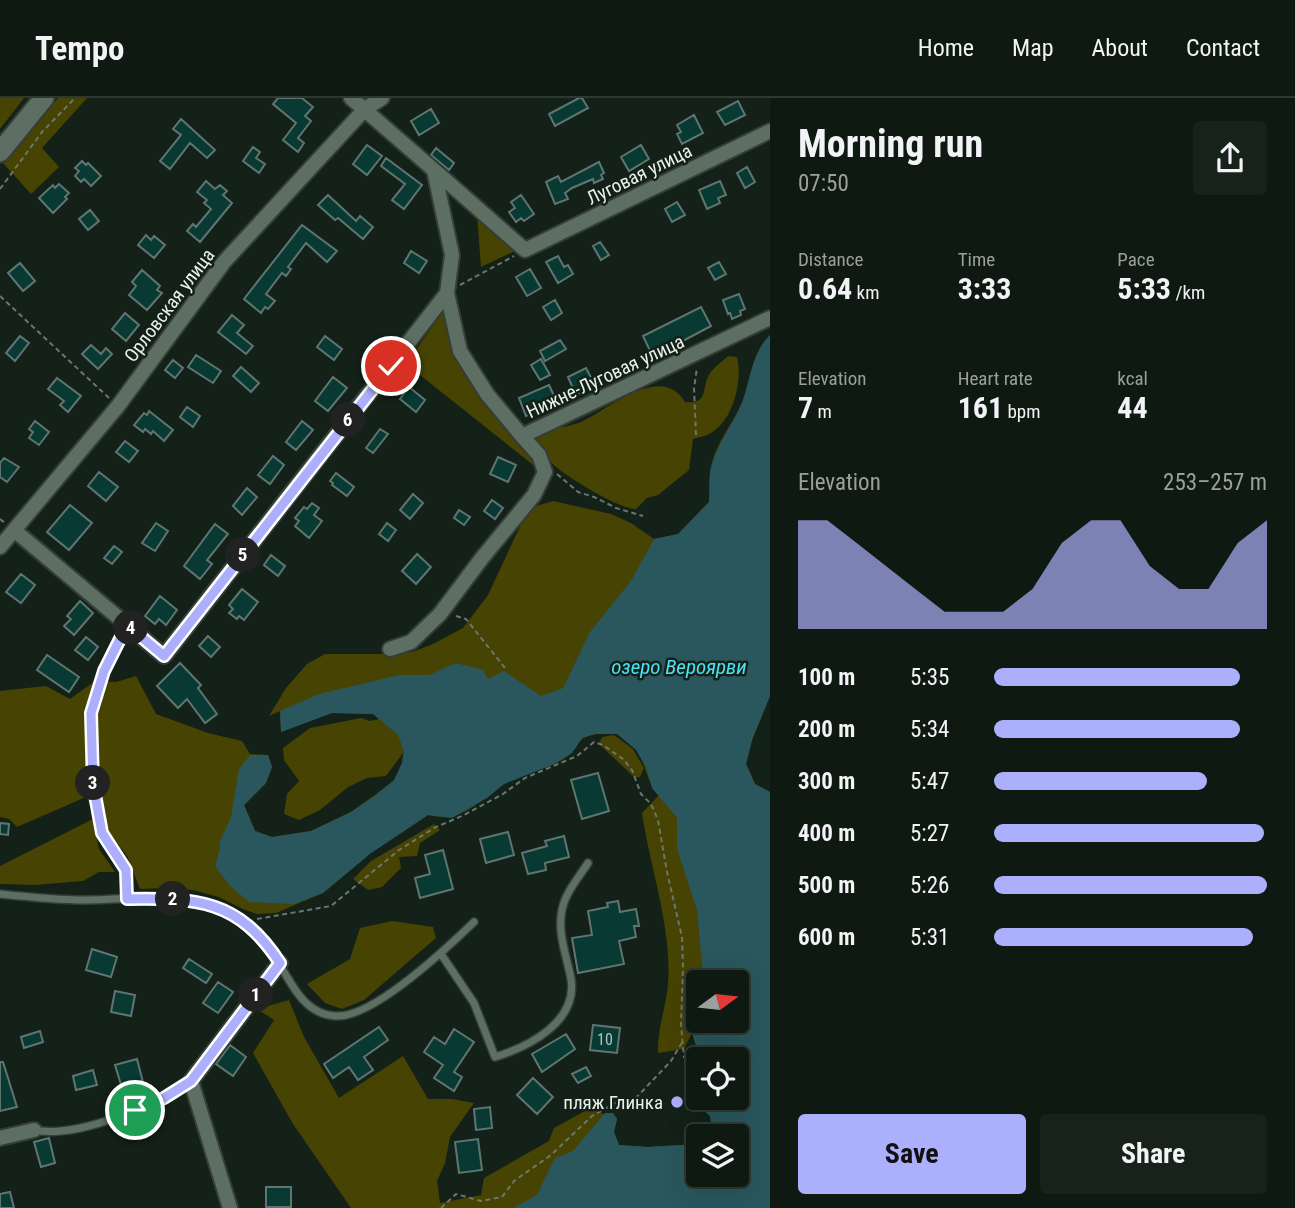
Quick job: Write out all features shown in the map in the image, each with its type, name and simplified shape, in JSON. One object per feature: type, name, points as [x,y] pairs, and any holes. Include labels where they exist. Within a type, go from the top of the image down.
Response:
[{"type":"main road","points":[[0,152],[44,98]]},
{"type":"street","points":[[351,98],[525,250]]},
{"type":"street","name":"Орловская улица","points":[[0,547],[118,405],[224,262],[365,109],[382,98]]},
{"type":"street","name":"Луговая улица","points":[[525,250],[770,131]]},
{"type":"street","points":[[434,170],[452,255],[447,293],[460,351],[487,394],[522,436]]},
{"type":"street","points":[[15,530],[164,656],[447,293]]},
{"type":"street","name":"Нижне-Луговая улица","points":[[390,649],[411,642],[440,614],[534,495],[545,472],[539,455],[522,436],[770,318]]},
{"type":"street","points":[[230,1208],[191,1081],[280,963]]},
{"type":"street","points":[[0,1138],[34,1130]]},
{"type":"lane","points":[[441,954],[483,1020],[495,1058],[516,1051],[539,1037],[553,1026],[570,999],[572,983],[562,939],[562,909],[588,863]]},
{"type":"lane","points":[[0,894],[54,899],[188,900],[216,905],[238,918],[266,942],[307,1004],[320,1013],[336,1017],[355,1014],[372,1005],[441,954],[474,922]]},
{"type":"lane","points":[[34,1130],[43,1132],[85,1127],[164,1098],[191,1081]]},
{"type":"path","points":[[0,189],[42,132],[75,98]]},
{"type":"path","points":[[447,293],[525,250]]},
{"type":"path","points":[[0,296],[118,405]]},
{"type":"path","points":[[696,435],[694,388],[696,371],[704,351]]},
{"type":"path","points":[[552,471],[578,492],[643,516]]},
{"type":"path","points":[[466,619],[505,668]]},
{"type":"path","points":[[127,625],[104,671],[91,713],[93,784],[102,833],[126,870],[127,899]]},
{"type":"path","points":[[255,919],[331,906],[399,850],[436,827],[503,794],[526,778],[577,757],[594,742],[622,758],[632,770],[641,794],[651,804],[658,820],[682,937],[681,1024],[684,1058]]},
{"type":"path","points":[[441,1208],[456,1194],[481,1201],[502,1197],[514,1181],[551,1155],[592,1116],[619,1101],[633,1101],[671,1061],[684,1040]]},
{"type":"shaded area","points":[[0,98],[24,98],[0,129]]},
{"type":"shaded area","points":[[58,98],[87,98],[42,148],[59,167],[31,194],[3,163]]},
{"type":"shaded area","points":[[477,214],[517,250],[481,267]]},
{"type":"shaded area","points":[[445,308],[456,354],[535,458],[537,468],[406,364]]},
{"type":"shaded area","points":[[770,335],[770,696],[752,740],[746,764],[755,784],[770,792],[770,1208],[351,1208],[293,1124],[253,1053],[274,1020],[257,1009],[289,1000],[304,1037],[339,1098],[403,1056],[428,1099],[474,1103],[450,1137],[445,1163],[437,1181],[440,1203],[481,1195],[484,1178],[549,1141],[554,1128],[594,1106],[603,1114],[613,1113],[617,1119],[614,1132],[619,1145],[648,1147],[686,1145],[686,1187],[749,1187],[749,1124],[711,1124],[710,1116],[703,1110],[749,1110],[749,1047],[696,1047],[692,1033],[684,1049],[658,1053],[668,984],[667,941],[642,813],[659,795],[649,780],[635,747],[615,733],[586,737],[557,763],[512,780],[461,813],[448,817],[428,815],[371,853],[323,893],[276,913],[257,914],[219,897],[193,890],[140,889],[127,856],[86,797],[17,827],[9,819],[0,817],[0,691],[46,686],[70,699],[95,681],[116,682],[136,676],[156,714],[208,733],[242,741],[250,754],[268,755],[272,767],[266,783],[244,805],[255,831],[272,837],[311,831],[351,812],[394,781],[402,763],[403,753],[386,776],[367,778],[348,787],[320,810],[299,820],[284,814],[287,794],[299,781],[284,760],[283,748],[310,728],[361,718],[370,721],[379,719],[373,714],[332,713],[281,732],[280,711],[269,716],[286,688],[307,664],[325,654],[412,652],[463,628],[488,595],[522,522],[536,506],[553,501],[611,514],[631,523],[654,539],[678,534],[709,502],[713,460],[743,400],[759,350]]},
{"type":"shaded area","points":[[728,356],[737,357],[739,367],[737,389],[730,411],[717,428],[709,434],[693,439],[689,470],[658,495],[647,498],[636,509],[604,498],[556,467],[535,438],[551,430],[581,422],[634,392],[649,388],[662,387],[675,391],[685,402],[697,401],[703,395],[709,374]]},
{"type":"shaded area","points":[[614,735],[633,749],[644,768],[640,777],[634,777],[599,744],[602,737]]},
{"type":"shaded area","points":[[93,819],[99,849],[115,872],[99,872],[83,881],[35,885],[0,884],[0,866]]},
{"type":"shaded area","points":[[434,824],[440,830],[420,843],[417,856],[399,857],[401,868],[382,887],[368,890],[353,879],[371,861]]},
{"type":"shaded area","points":[[392,921],[433,927],[436,938],[364,1000],[342,1009],[325,1003],[307,984],[350,959],[360,928]]},
{"type":"water","name":"озеро Вероярви","points":[[770,335],[770,696],[752,740],[746,764],[755,784],[770,792],[770,1208],[513,1208],[537,1195],[555,1158],[573,1151],[605,1113],[613,1113],[617,1119],[614,1132],[619,1145],[648,1147],[686,1145],[686,1187],[749,1187],[749,1124],[711,1124],[710,1116],[703,1110],[749,1110],[749,1047],[696,1047],[692,1033],[749,1033],[749,970],[703,970],[697,910],[677,849],[677,818],[652,788],[646,767],[636,750],[617,734],[594,734],[582,738],[572,753],[554,764],[504,784],[487,798],[452,818],[428,815],[371,853],[323,893],[294,904],[249,902],[230,886],[215,866],[220,841],[231,817],[239,769],[250,755],[268,755],[272,767],[266,783],[244,805],[255,831],[272,837],[311,831],[351,812],[394,780],[404,752],[398,735],[373,714],[332,713],[281,732],[280,711],[319,694],[399,675],[429,675],[456,663],[483,670],[488,679],[504,671],[541,696],[563,688],[590,632],[631,581],[654,539],[678,534],[709,502],[712,464],[740,408],[756,357]]},
{"type":"building","points":[[278,98],[302,98],[313,107],[305,116],[311,121],[298,138],[304,143],[298,152],[283,140],[296,123],[273,104]]},
{"type":"building","points":[[582,98],[588,108],[555,126],[549,114]]},
{"type":"building","points":[[738,101],[745,115],[725,125],[717,112]]},
{"type":"building","points":[[431,109],[439,123],[419,135],[411,121]]},
{"type":"building","points":[[694,115],[703,133],[682,144],[677,134],[681,132],[677,125]]},
{"type":"building","points":[[181,119],[215,150],[207,158],[190,143],[170,169],[160,161],[181,135],[173,129]]},
{"type":"building","points":[[367,145],[382,156],[367,175],[353,164]]},
{"type":"building","points":[[641,145],[649,159],[629,171],[621,157]]},
{"type":"building","points":[[253,147],[260,152],[256,158],[265,164],[259,173],[243,161]]},
{"type":"building","points":[[436,148],[454,163],[449,170],[431,155]]},
{"type":"building","points":[[386,158],[422,185],[404,209],[392,200],[405,184],[381,166]]},
{"type":"building","points":[[82,161],[86,165],[88,163],[101,176],[91,186],[84,179],[81,182],[75,176],[79,171],[75,168]]},
{"type":"building","points":[[599,162],[604,173],[601,175],[603,179],[594,183],[593,179],[572,188],[565,193],[568,199],[555,204],[546,182],[558,176],[561,182]]},
{"type":"building","points":[[747,167],[755,182],[745,188],[737,173]]},
{"type":"building","points":[[206,181],[215,189],[220,185],[227,191],[223,195],[232,203],[200,242],[187,231],[193,224],[196,227],[211,209],[204,203],[207,200],[197,192]]},
{"type":"building","points":[[720,181],[726,195],[718,198],[720,203],[707,209],[699,190]]},
{"type":"building","points":[[59,184],[69,193],[65,197],[67,199],[53,213],[39,198],[53,185],[55,188]]},
{"type":"building","points":[[328,195],[356,221],[360,216],[373,227],[363,239],[318,205]]},
{"type":"building","points":[[521,195],[534,214],[524,221],[521,218],[516,222],[509,212],[515,208],[511,202]]},
{"type":"building","points":[[677,202],[685,215],[672,222],[665,209]]},
{"type":"building","points":[[90,210],[99,221],[88,230],[79,219]]},
{"type":"building","points":[[302,225],[337,251],[327,262],[306,243],[288,267],[291,269],[286,276],[282,273],[266,294],[275,301],[261,313],[244,299]]},
{"type":"building","points":[[146,235],[151,240],[154,236],[165,245],[154,258],[138,245]]},
{"type":"building","points":[[600,242],[609,255],[601,260],[593,246]]},
{"type":"building","points":[[411,251],[427,261],[419,273],[404,263]]},
{"type":"building","points":[[558,256],[564,267],[568,265],[573,274],[558,283],[546,262]]},
{"type":"building","points":[[719,262],[726,274],[715,280],[708,268]]},
{"type":"building","points":[[20,263],[35,281],[23,291],[8,273]]},
{"type":"building","points":[[530,269],[541,288],[527,296],[516,277]]},
{"type":"building","points":[[142,270],[160,286],[157,290],[162,293],[147,310],[129,295],[136,286],[132,282]]},
{"type":"building","points":[[739,294],[745,309],[740,311],[741,315],[732,319],[723,300]]},
{"type":"building","points":[[555,300],[562,313],[551,320],[543,307]]},
{"type":"building","points":[[701,307],[711,326],[681,342],[680,339],[651,353],[643,336]]},
{"type":"building","points":[[125,313],[139,325],[126,341],[112,329]]},
{"type":"building","points":[[232,315],[244,325],[237,333],[253,346],[246,354],[218,332]]},
{"type":"building","points":[[20,336],[29,343],[15,361],[6,353]]},
{"type":"building","points":[[325,336],[342,349],[334,360],[317,347]]},
{"type":"building","points":[[560,340],[566,349],[545,361],[540,351]]},
{"type":"building","points":[[91,345],[101,354],[106,348],[112,354],[98,369],[82,354]]},
{"type":"building","points":[[196,355],[221,371],[213,383],[188,367]]},
{"type":"building","points":[[541,359],[550,375],[540,380],[531,365]]},
{"type":"building","points":[[173,360],[183,368],[175,378],[165,370]]},
{"type":"building","points":[[241,367],[259,383],[251,392],[233,376]]},
{"type":"building","points":[[586,368],[595,385],[576,395],[568,377]]},
{"type":"building","points":[[333,377],[347,388],[328,411],[315,401]]},
{"type":"building","points":[[57,378],[81,396],[68,412],[60,405],[64,401],[48,389]]},
{"type":"building","points":[[549,385],[557,402],[526,416],[519,398]]},
{"type":"building","points":[[409,387],[425,400],[416,412],[400,399]]},
{"type":"building","points":[[187,407],[200,416],[193,427],[180,417]]},
{"type":"building","points":[[149,411],[173,430],[164,441],[153,431],[151,434],[145,429],[143,432],[134,425]]},
{"type":"building","points":[[35,421],[49,432],[39,445],[29,438],[33,432],[29,429]]},
{"type":"building","points":[[302,421],[313,430],[296,450],[286,442]]},
{"type":"building","points":[[380,429],[388,434],[373,453],[366,448]]},
{"type":"building","points":[[125,441],[138,451],[129,462],[116,452]]},
{"type":"building","points":[[273,456],[284,465],[270,484],[258,475]]},
{"type":"building","points":[[498,457],[516,465],[508,482],[490,474]]},
{"type":"building","points":[[4,458],[19,467],[7,482],[0,477],[0,463]]},
{"type":"building","points":[[99,472],[118,487],[106,501],[88,486]]},
{"type":"building","points":[[336,473],[354,487],[347,496],[330,481]]},
{"type":"building","points":[[247,488],[257,497],[242,515],[233,506]]},
{"type":"building","points":[[413,494],[423,503],[410,519],[400,510]]},
{"type":"building","points":[[492,500],[503,508],[495,519],[484,511]]},
{"type":"building","points":[[312,503],[319,508],[314,515],[322,521],[309,538],[295,526],[299,521],[295,518],[304,507],[307,509]]},
{"type":"building","points":[[70,505],[92,523],[69,550],[47,532]]},
{"type":"building","points":[[459,510],[470,517],[464,525],[454,518]]},
{"type":"building","points":[[156,523],[168,531],[155,551],[142,543]]},
{"type":"building","points":[[387,523],[396,530],[388,541],[379,534]]},
{"type":"building","points":[[215,524],[228,534],[207,560],[212,564],[200,579],[184,566]]},
{"type":"building","points":[[114,546],[122,552],[112,564],[104,558]]},
{"type":"building","points":[[417,554],[431,567],[416,584],[402,571]]},
{"type":"building","points":[[271,555],[285,566],[278,576],[264,565]]},
{"type":"building","points":[[21,574],[35,585],[21,603],[6,592]]},
{"type":"building","points":[[242,589],[258,602],[244,620],[229,613],[233,609],[229,605]]},
{"type":"building","points":[[160,596],[177,610],[166,625],[159,619],[155,624],[145,616]]},
{"type":"building","points":[[80,601],[93,613],[74,635],[64,626],[71,619],[67,616]]},
{"type":"building","points":[[208,636],[220,647],[211,657],[199,646]]},
{"type":"building","points":[[86,637],[98,647],[88,660],[75,650]]},
{"type":"building","points":[[47,655],[79,677],[69,692],[37,670]]},
{"type":"building","points":[[180,663],[201,685],[198,688],[217,714],[205,723],[187,699],[178,708],[157,686]]},
{"type":"building","points":[[598,773],[609,811],[582,819],[571,780]]},
{"type":"building","points":[[0,823],[9,824],[8,835],[0,834]]},
{"type":"building","points":[[508,832],[514,855],[486,863],[480,839]]},
{"type":"building","points":[[564,836],[569,857],[545,863],[546,870],[528,874],[522,853],[547,846],[545,841]]},
{"type":"building","points":[[443,850],[453,889],[420,898],[415,878],[430,874],[425,855]]},
{"type":"building","points":[[618,901],[620,912],[636,909],[639,926],[634,926],[636,937],[619,941],[624,964],[578,973],[572,938],[592,935],[588,911],[608,907],[607,903]]},
{"type":"building","points":[[92,949],[117,957],[111,977],[86,970]]},
{"type":"building","points":[[189,959],[212,974],[206,983],[183,968]]},
{"type":"building","points":[[218,982],[233,992],[218,1013],[203,1003]]},
{"type":"building","points":[[115,991],[135,995],[131,1016],[111,1012]]},
{"type":"building","points":[[593,1025],[620,1028],[617,1053],[590,1050]]},
{"type":"building","points":[[379,1027],[388,1040],[364,1057],[373,1070],[358,1080],[349,1067],[333,1078],[324,1064]]},
{"type":"building","points":[[454,1029],[474,1042],[454,1072],[462,1077],[454,1091],[434,1078],[443,1065],[424,1052],[434,1037],[445,1044]]},
{"type":"building","points":[[40,1031],[43,1042],[24,1048],[21,1037]]},
{"type":"building","points":[[566,1034],[575,1049],[542,1072],[532,1054]]},
{"type":"building","points":[[230,1045],[246,1057],[233,1076],[216,1064]]},
{"type":"building","points":[[137,1059],[143,1082],[122,1088],[115,1065]]},
{"type":"building","points":[[0,1062],[3,1062],[17,1107],[0,1111]]},
{"type":"building","points":[[586,1067],[591,1076],[578,1083],[572,1074]]},
{"type":"building","points":[[93,1070],[97,1085],[76,1090],[73,1076]]},
{"type":"building","points":[[533,1078],[553,1097],[537,1114],[517,1095]]},
{"type":"building","points":[[490,1107],[492,1128],[476,1130],[474,1109]]},
{"type":"building","points":[[138,1122],[142,1134],[129,1137],[125,1125]]},
{"type":"building","points":[[49,1138],[55,1163],[41,1167],[34,1142]]},
{"type":"building","points":[[478,1139],[482,1170],[459,1173],[455,1142]]},
{"type":"building","points":[[266,1187],[291,1187],[291,1207],[266,1207]]},
{"type":"building","points":[[10,1192],[14,1208],[0,1208],[0,1194]]},
{"type":"place","name":"пляж Глинка","points":[[677,1102]]},
{"type":"route","points":[[135,1110],[164,1098],[191,1081],[280,963],[266,942],[238,918],[216,905],[174,899],[127,899],[126,870],[102,833],[93,784],[91,713],[104,671],[127,625],[164,656],[391,366]]}]
